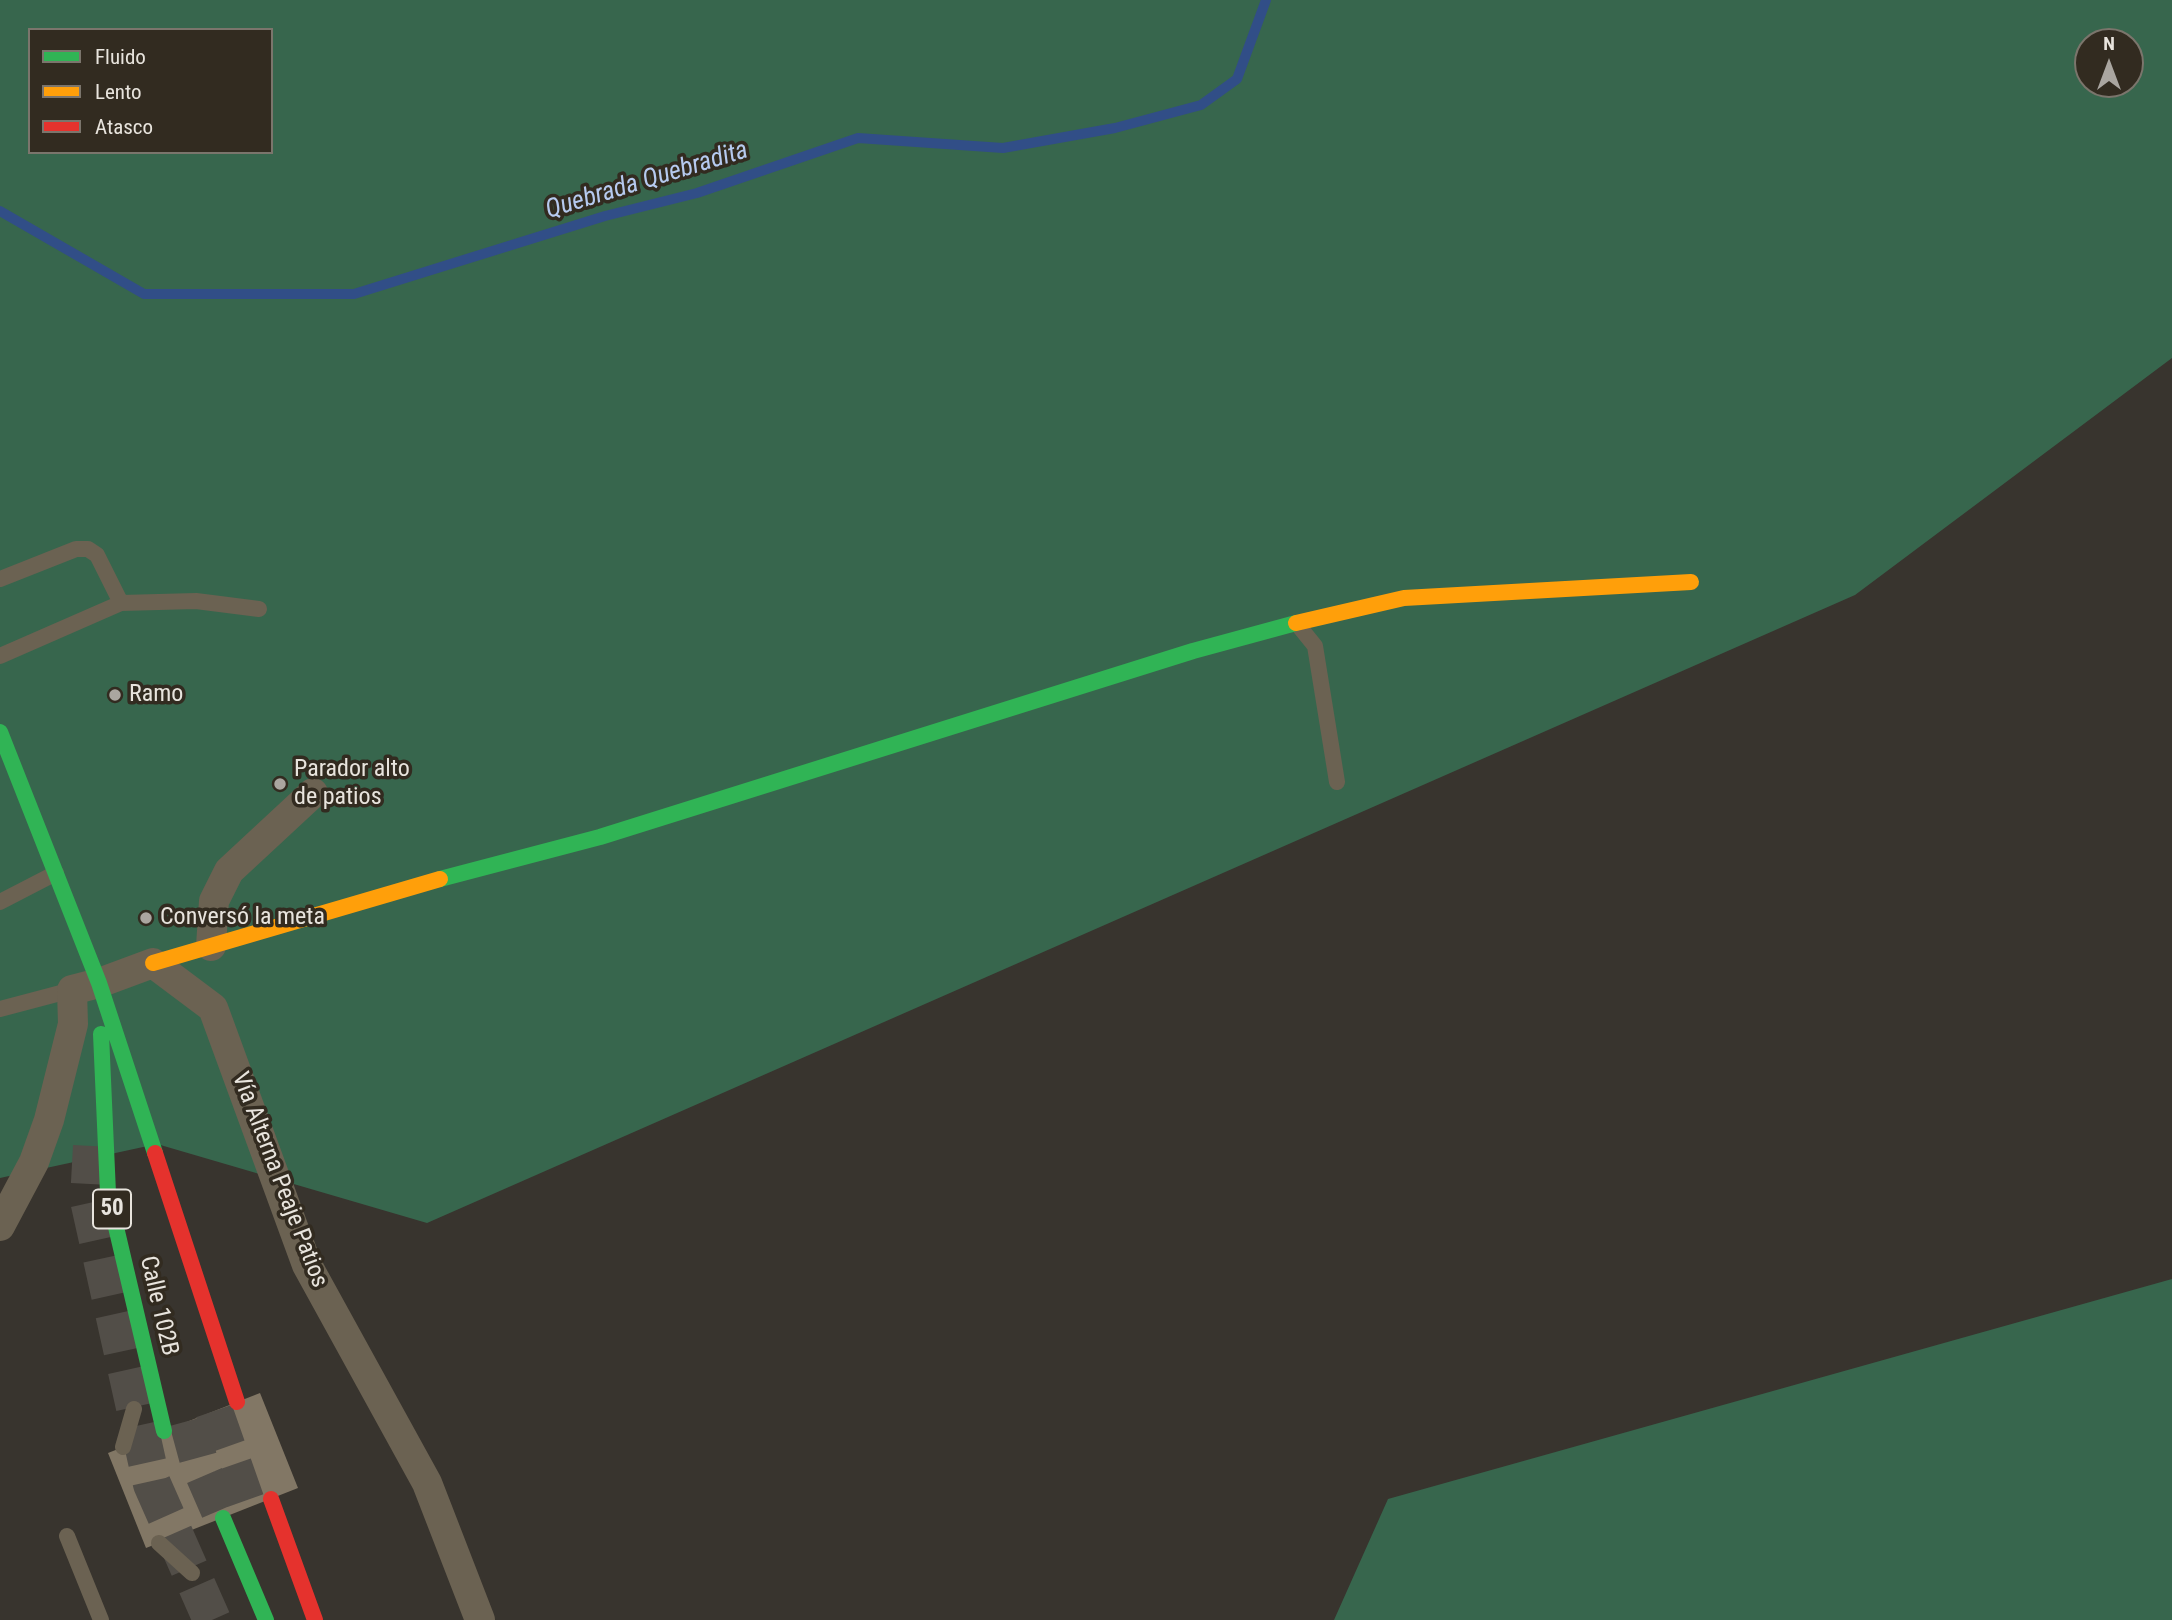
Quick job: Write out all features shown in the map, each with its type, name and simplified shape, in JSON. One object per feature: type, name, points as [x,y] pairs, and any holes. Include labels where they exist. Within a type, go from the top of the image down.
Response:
[{"type":"main road","points":[[153,963],[388,893],[600,837],[1179,656],[1296,623],[1404,598],[1691,582]]},
{"type":"main road","name":"Calle 102B","points":[[0,732],[56,873],[85,986],[122,1160]]},
{"type":"main road","name":"Calle 102B","points":[[85,986],[131,1129]]},
{"type":"main road","name":"Calle 102B","points":[[85,986],[228,1373],[243,1399]]},
{"type":"main road","name":"Calle 102B","points":[[85,986],[108,1193],[164,1430]]},
{"type":"main road","points":[[271,1499],[315,1620]]},
{"type":"main road","points":[[223,1518],[266,1620]]},
{"type":"street","points":[[211,946],[214,901],[229,871],[313,793]]},
{"type":"street","points":[[2,1220],[34,1162],[49,1120],[85,986],[153,963]]},
{"type":"street","name":"Vía Alterna Peaje Patios","points":[[153,963],[213,1008],[307,1265],[428,1482],[480,1620]]},
{"type":"lane","points":[[0,579],[76,549],[88,549],[97,555],[121,603]]},
{"type":"lane","points":[[0,656],[121,603],[195,601],[259,609]]},
{"type":"lane","points":[[1296,623],[1315,646],[1337,782]]},
{"type":"lane","points":[[0,902],[56,873]]},
{"type":"lane","points":[[0,1009],[85,986]]},
{"type":"lane","points":[[122,1447],[134,1409]]},
{"type":"lane","points":[[286,1539],[289,1503]]},
{"type":"lane","points":[[67,1536],[101,1620]]},
{"type":"lane","points":[[159,1543],[192,1573]]},
{"type":"green space","points":[[0,0],[2172,0],[2172,358],[1855,595],[427,1223],[157,1144],[0,1178]]},
{"type":"green space","points":[[2172,1279],[2172,1620],[1334,1620],[1388,1499]]},
{"type":"building","points":[[260,1393],[298,1488],[146,1548],[108,1453]]},
{"type":"waterway","name":"Quebrada Quebradita","points":[[0,211],[144,294],[354,294],[605,216],[697,193],[858,138],[1003,148],[1115,128],[1201,105],[1237,79],[1266,0]]},
{"type":"tunnel","points":[[92,1146],[89,1200],[152,1484],[212,1620]]},
{"type":"tunnel","points":[[214,1411],[248,1508]]},
{"type":"tunnel","points":[[188,1421],[200,1465],[223,1518]]},
{"type":"traffic: fast","points":[[440,879],[600,837],[1193,651],[1296,623]]},
{"type":"traffic: fast","points":[[0,732],[99,983],[155,1153]]},
{"type":"traffic: fast","points":[[101,1034],[108,1193],[164,1431]]},
{"type":"traffic: fast","points":[[223,1518],[266,1620]]},
{"type":"traffic: slow","points":[[1296,623],[1404,598],[1691,582]]},
{"type":"traffic: slow","points":[[153,963],[440,879]]},
{"type":"traffic: jam","points":[[155,1153],[237,1402]]},
{"type":"traffic: jam","points":[[271,1499],[315,1620]]},
{"type":"place","name":"Ramo","points":[[115,695]]},
{"type":"place","name":"Parador alto de patios","points":[[280,784]]},
{"type":"place","name":"Conversó la meta","points":[[146,918]]}]
